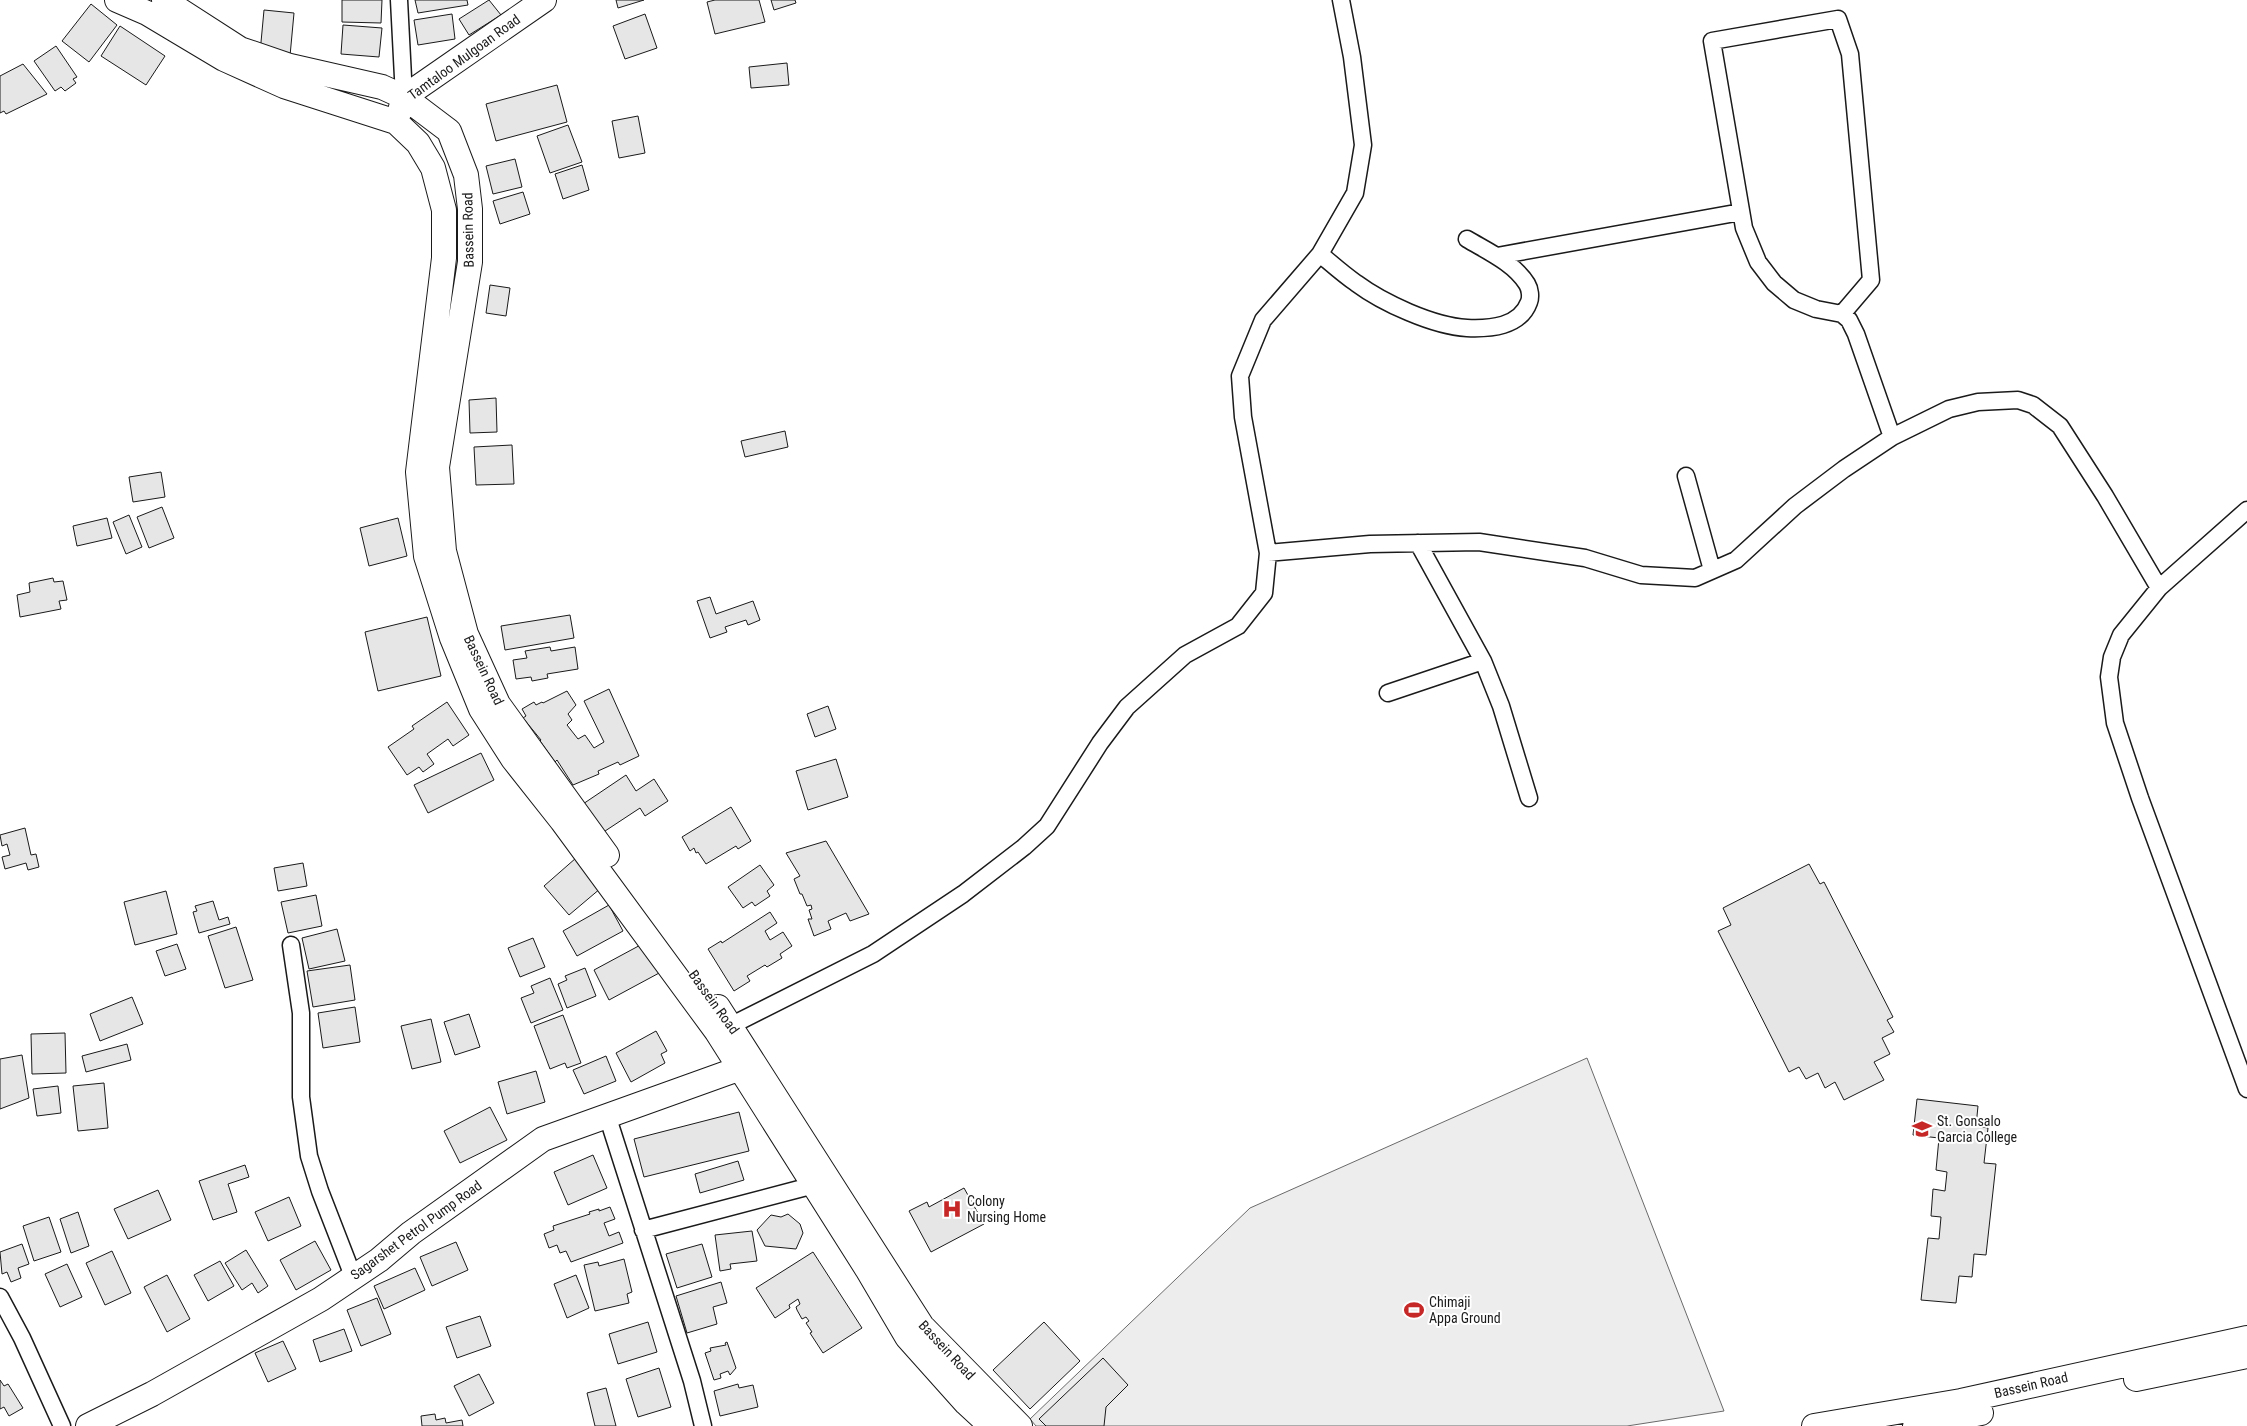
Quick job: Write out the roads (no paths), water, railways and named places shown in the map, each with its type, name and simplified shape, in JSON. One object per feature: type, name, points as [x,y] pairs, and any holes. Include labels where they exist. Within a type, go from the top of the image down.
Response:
[{"type":"main road","points":[[117,0],[147,13],[224,59],[284,86],[396,122]]},
{"type":"main road","name":"Bassein Road","points":[[164,0],[240,49],[290,66],[382,87],[404,98],[449,131],[466,175],[470,208],[470,262],[437,467],[444,551],[466,634],[498,704],[724,1028],[822,1183],[922,1326],[1020,1426]]},
{"type":"main road","name":"Tamtaloo Mulgoan Road","points":[[396,122],[404,98],[544,0]]},
{"type":"main road","name":"Bassein Road","points":[[396,122],[418,142],[433,168],[444,210],[444,258],[418,472],[426,556],[452,638],[481,709],[513,759],[724,1028]]},
{"type":"main road","name":"Sagarshet Petrol Pump Road","points":[[88,1426],[152,1394],[321,1298],[378,1260],[411,1233],[543,1139],[747,1066]]},
{"type":"main road","name":"Bassein Road","points":[[822,1183],[867,1269],[906,1337],[966,1403],[991,1426]]},
{"type":"main road","name":"Bassein Road","points":[[1915,1426],[2247,1338]]},
{"type":"main road","name":"Bassein Road","points":[[1814,1426],[1949,1416],[2247,1356]]},
{"type":"street","points":[[399,0],[404,98]]},
{"type":"street","points":[[724,1028],[873,954],[963,894],[1024,847],[1047,826],[1100,743],[1127,707],[1185,655],[1238,626],[1264,594],[1268,553],[1243,417],[1240,376],[1263,320],[1320,254],[1355,193],[1363,145],[1352,57],[1341,0]]},
{"type":"street","points":[[1842,314],[1871,280],[1850,54],[1838,18],[1712,41],[1744,228],[1758,262],[1774,283],[1804,306],[1842,314],[1849,320],[1856,334],[1892,437]]},
{"type":"street","points":[[1497,256],[1741,212]]},
{"type":"street","points":[[1320,254],[1356,284],[1393,304],[1434,321],[1467,328],[1502,326],[1519,318],[1526,310],[1530,299],[1528,286],[1519,274],[1497,256],[1466,240]]},
{"type":"street","points":[[1268,553],[1370,544],[1489,543],[1585,558],[1642,575],[1695,578],[1736,560],[1795,506],[1844,469],[1892,437],[1949,409],[1978,402],[2018,400],[2033,405],[2060,426],[2105,496],[2159,588]]},
{"type":"street","points":[[1686,476],[1712,570]]},
{"type":"street","points":[[2247,510],[2159,588],[2120,635],[2112,657],[2109,677],[2115,723],[2143,808],[2247,1089]]},
{"type":"street","points":[[1418,543],[1483,661],[1501,706],[1529,798]]},
{"type":"street","points":[[1388,693],[1483,661]]},
{"type":"street","points":[[291,945],[300,1013],[301,1097],[308,1156],[353,1276]]},
{"type":"street","points":[[607,1115],[692,1381],[703,1426]]},
{"type":"street","points":[[643,1230],[822,1183]]},
{"type":"street","points":[[0,1297],[22,1338],[62,1426]]},
{"type":"place","name":"St. Gonsalo Garcia College","points":[[1922,1129]]},
{"type":"place","name":"Colony Nursing Home","points":[[952,1209]]},
{"type":"place","name":"Chimaji Appa Ground","points":[[1414,1310]]}]
